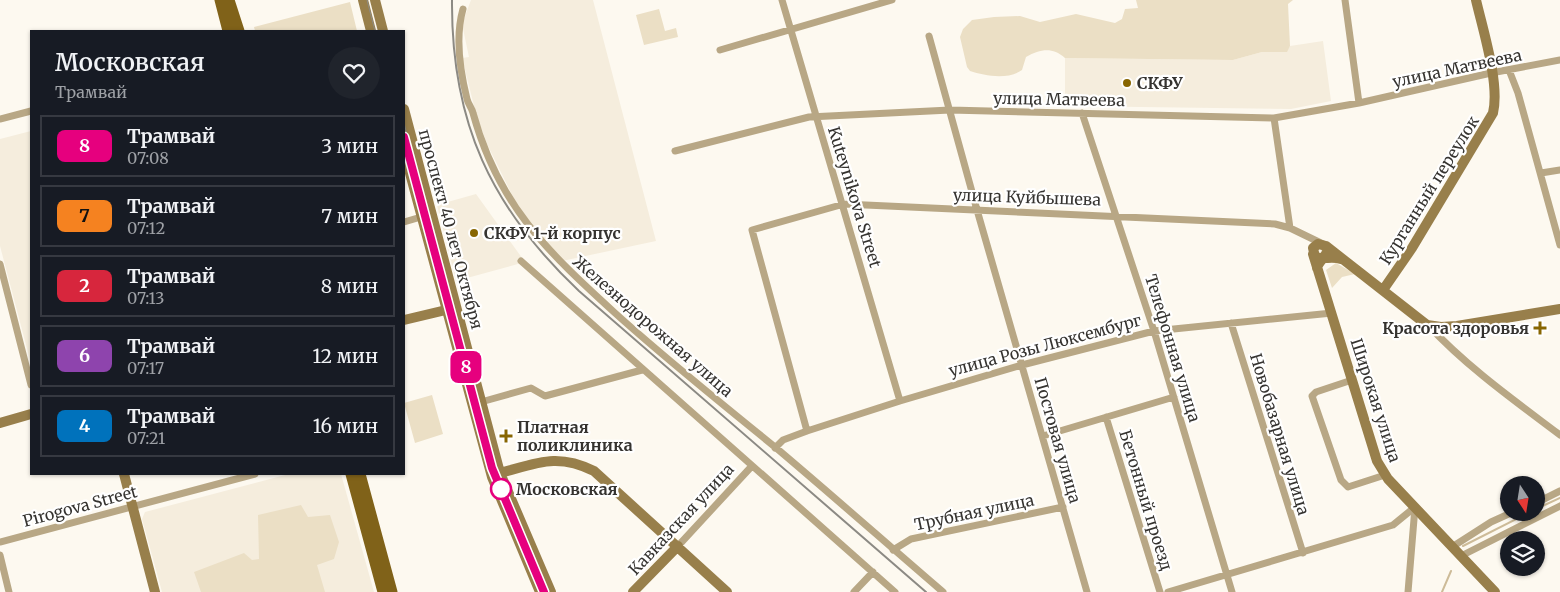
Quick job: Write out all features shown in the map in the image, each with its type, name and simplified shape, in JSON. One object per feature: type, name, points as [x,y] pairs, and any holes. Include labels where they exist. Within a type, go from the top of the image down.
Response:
[{"type":"main road","points":[[220,0],[228,30]]},
{"type":"main road","points":[[229,0],[239,30]]},
{"type":"main road","points":[[351,475],[383,592]]},
{"type":"main road","points":[[360,475],[392,592]]},
{"type":"street","points":[[363,0],[371,30]]},
{"type":"street","points":[[375,0],[383,30]]},
{"type":"street","name":"Kuteynikova Street","points":[[782,0],[844,204],[900,401]]},
{"type":"street","points":[[720,50],[892,0]]},
{"type":"street","points":[[1345,0],[1359,103]]},
{"type":"street","name":"Курганный переулок","points":[[1383,290],[1412,248],[1487,126],[1495,101],[1476,0]]},
{"type":"street","name":"Железнодорожная улица","points":[[464,9],[459,23],[467,101],[486,152],[519,214],[539,240],[680,371],[775,448],[943,592]]},
{"type":"street","name":"Постовая улица","points":[[929,36],[976,210],[1087,592]]},
{"type":"street","name":"улица Матвеева","points":[[675,151],[817,116],[950,110],[1274,118],[1359,103],[1491,73],[1560,60]]},
{"type":"street","points":[[1509,70],[1541,173],[1560,245]]},
{"type":"street","points":[[0,119],[30,111]]},
{"type":"street","name":"проспект 40 лет Октября","points":[[405,113],[481,402],[496,475],[551,592]]},
{"type":"street","name":"Телефонная улица","points":[[1082,113],[1154,331],[1232,592]]},
{"type":"street","points":[[1274,118],[1290,228]]},
{"type":"street","name":"проспект 40 лет Октября","points":[[405,155],[446,310],[496,475],[540,592]]},
{"type":"street","points":[[1541,173],[1560,170]]},
{"type":"street","name":"улица Куйбышева","points":[[807,431],[752,230],[844,204],[1261,223],[1290,228],[1325,245],[1383,290]]},
{"type":"street","points":[[405,222],[421,217]]},
{"type":"street","points":[[1302,234],[1318,258],[1344,260]]},
{"type":"street","points":[[1313,253],[1318,244],[1325,245],[1328,252],[1316,268]]},
{"type":"street","name":"Широкая улица","points":[[1313,253],[1316,268],[1322,278],[1352,380],[1378,460],[1385,475],[1495,592]]},
{"type":"street","points":[[521,261],[751,467],[895,592]]},
{"type":"street","points":[[0,264],[30,381]]},
{"type":"street","points":[[1383,290],[1427,324],[1444,342],[1495,386],[1560,436]]},
{"type":"street","points":[[1427,324],[1441,327],[1457,326],[1560,309]]},
{"type":"street","points":[[405,320],[446,310]]},
{"type":"street","name":"улица Розы Люксембург","points":[[775,448],[783,440],[900,401],[1022,365],[1154,331],[1332,313]]},
{"type":"street","name":"Новобазарная улица","points":[[1231,323],[1304,553]]},
{"type":"street","points":[[481,402],[531,388],[545,396],[642,370]]},
{"type":"street","points":[[1352,380],[1316,392],[1312,396],[1341,480],[1348,487],[1385,475]]},
{"type":"street","points":[[1043,436],[1174,396]]},
{"type":"street","points":[[0,423],[30,414]]},
{"type":"street","name":"Бетонный проезд","points":[[1106,417],[1160,592]]},
{"type":"street","points":[[496,475],[554,460],[575,461],[594,471],[614,487],[727,592]]},
{"type":"street","name":"Кавказская улица","points":[[633,592],[751,467]]},
{"type":"street","points":[[124,475],[155,592]]},
{"type":"street","name":"Pirogova Street","points":[[0,542],[251,475]]},
{"type":"street","points":[[1545,498],[1560,491]]},
{"type":"street","points":[[1461,556],[1560,506]]},
{"type":"street","name":"Трубная улица","points":[[894,550],[911,538],[1063,507]]},
{"type":"street","points":[[1168,592],[1393,525],[1416,507]]},
{"type":"street","points":[[1408,592],[1416,507]]},
{"type":"street","points":[[1452,547],[1500,518]]},
{"type":"street","points":[[0,555],[9,592]]},
{"type":"street","points":[[854,592],[873,572]]},
{"type":"shaded area","points":[[471,0],[593,0],[656,241],[562,261],[518,207],[487,144],[476,114],[462,58],[469,57],[462,24]]},
{"type":"shaded area","points":[[1136,0],[1293,0],[1288,4],[1290,46],[1287,52],[1262,52],[1233,60],[1065,58],[1056,52],[1046,50],[1026,57],[1022,70],[1010,75],[982,74],[970,71],[967,67],[960,37],[963,29],[972,20],[1020,16],[1040,22],[1076,14],[1115,23],[1122,19],[1125,9],[1138,8]]},
{"type":"shaded area","points":[[350,2],[357,30],[255,30],[254,27]]},
{"type":"shaded area","points":[[659,9],[665,31],[676,28],[678,37],[644,45],[636,15]]},
{"type":"shaded area","points":[[1323,41],[1331,101],[1291,109],[1065,106],[1065,58],[1233,60],[1262,52],[1286,52],[1290,46]]},
{"type":"shaded area","points":[[30,131],[30,360],[0,246],[0,139]]},
{"type":"shaded area","name":"СКФУ 1-й корпус","points":[[476,194],[525,262],[456,281],[437,205]]},
{"type":"shaded area","points":[[1336,263],[1355,274],[1342,277],[1332,288],[1326,270]]},
{"type":"shaded area","points":[[432,395],[443,434],[415,443],[405,403]]},
{"type":"shaded area","points":[[285,475],[341,475],[374,592],[162,592],[142,519],[145,512]]},
{"type":"shaded area","points":[[301,505],[308,517],[330,515],[339,542],[334,559],[317,565],[325,592],[201,592],[194,572],[244,553],[252,560],[259,559],[258,515]]},
{"type":"waterway","points":[[1545,505],[1560,498]]},
{"type":"waterway","points":[[1463,546],[1512,521]]},
{"type":"waterway","points":[[1442,592],[1451,571]]},
{"type":"tram line","points":[[367,0],[375,30]]},
{"type":"tram line","points":[[405,127],[495,466],[546,592]]},
{"type":"tram line","name":"8","points":[[405,141],[492,468],[544,592]]},
{"type":"railway","points":[[452,0],[454,44],[459,85],[469,124],[482,160],[500,195],[522,228],[548,260],[579,291],[926,592]]},
{"type":"place","name":"СКФУ","points":[[1127,83]]},
{"type":"place","name":"СКФУ 1-й корпус","points":[[474,233]]},
{"type":"place","name":"Красота здоровья","points":[[1540,328]]},
{"type":"place","name":"Платная поликлиника","points":[[506,436]]},
{"type":"place","name":"Московская","points":[[501,489]]}]
